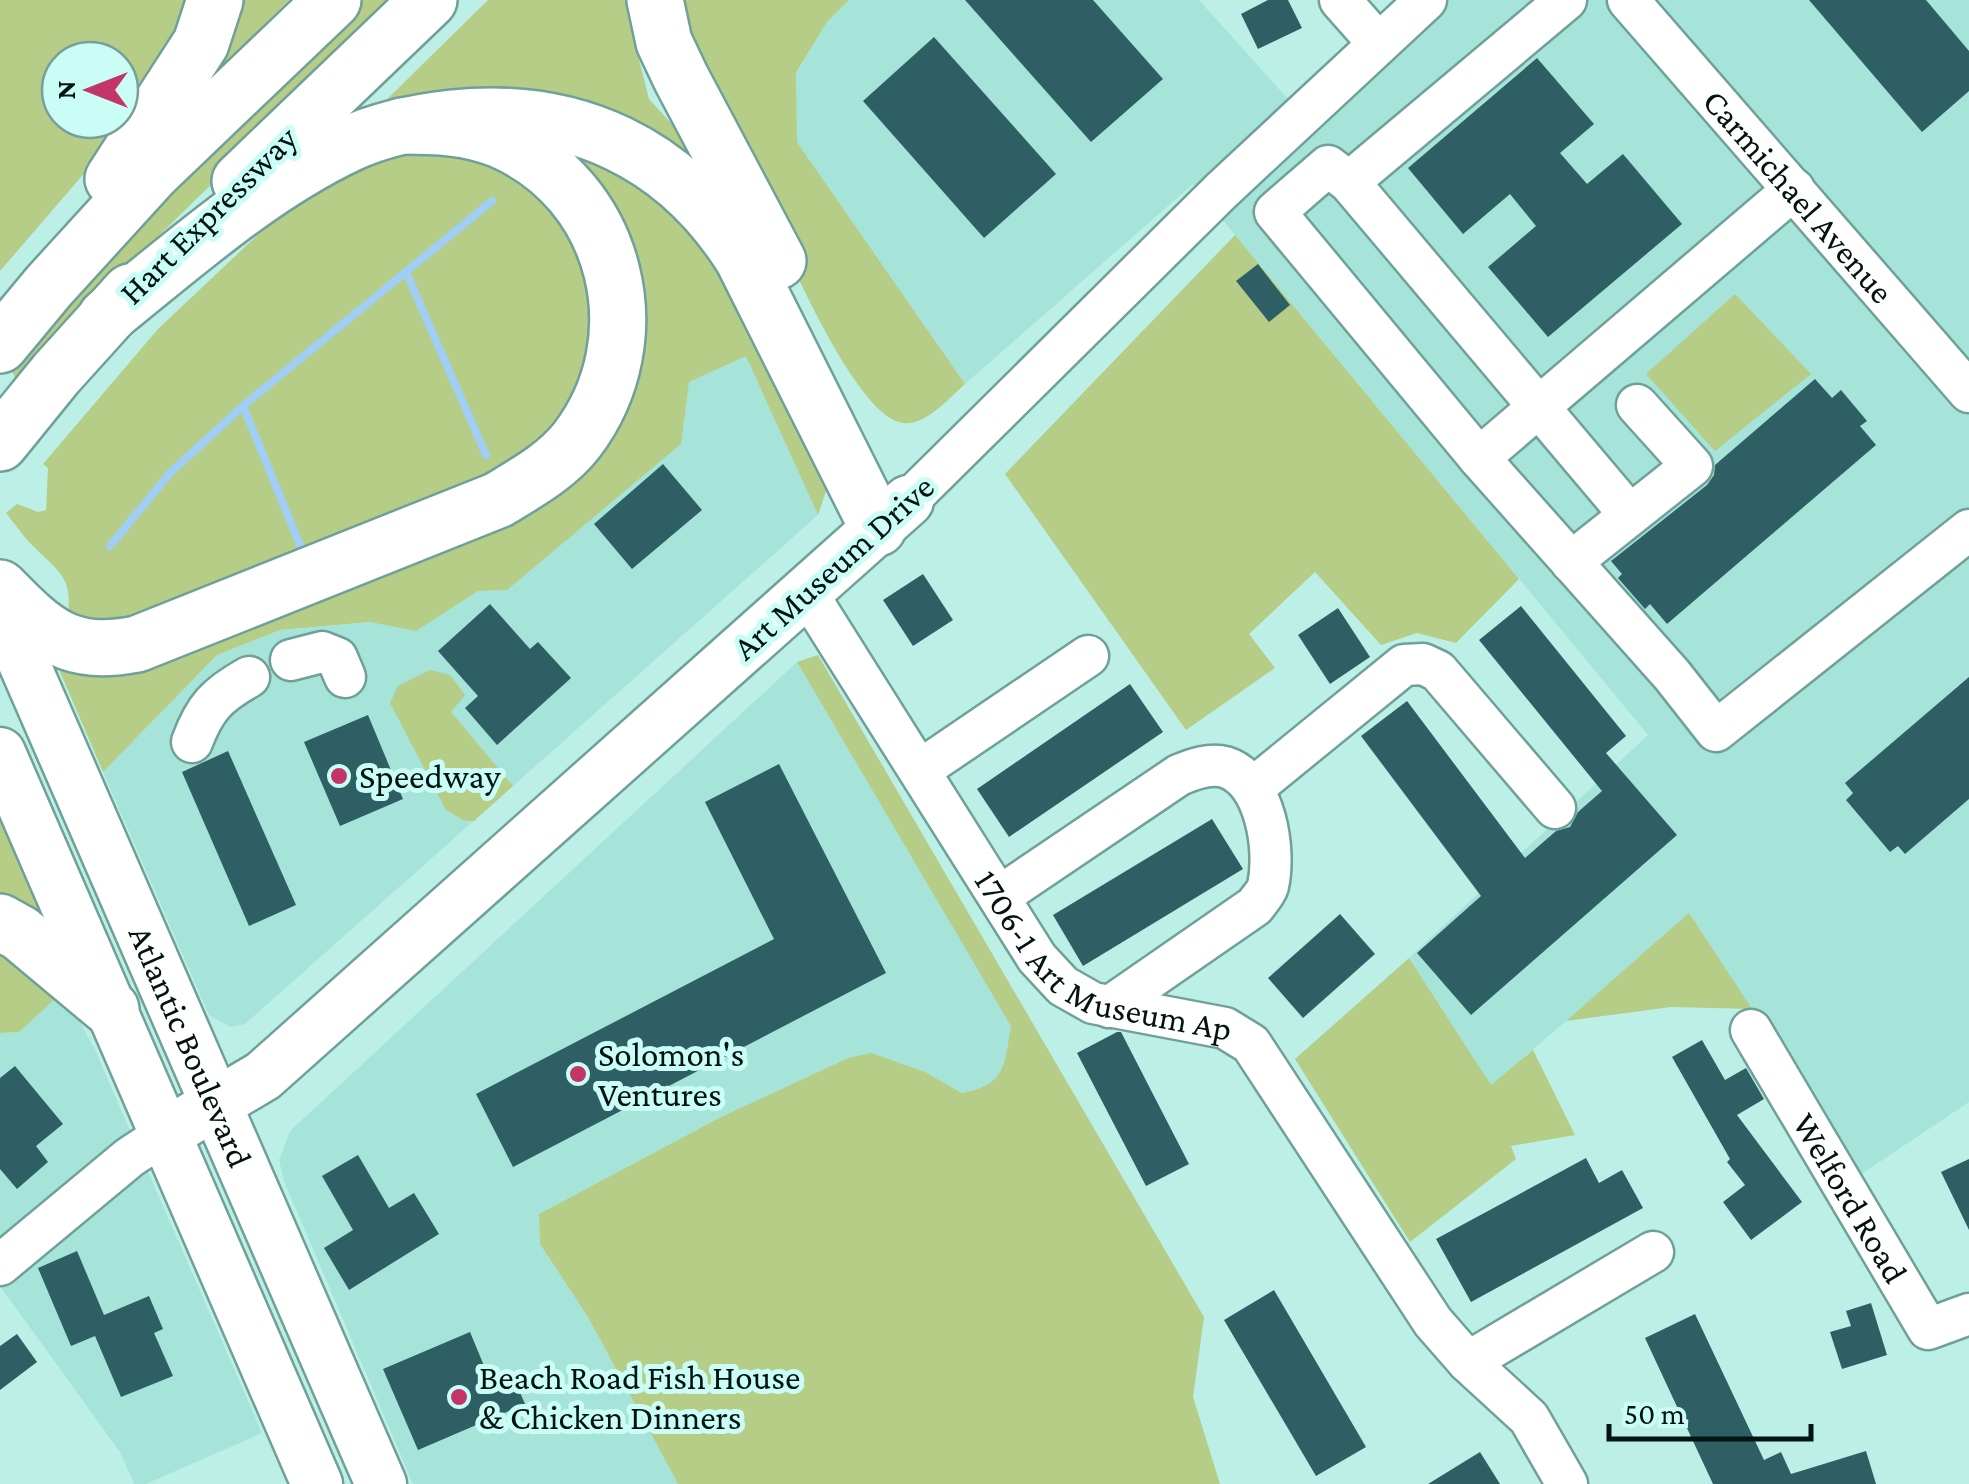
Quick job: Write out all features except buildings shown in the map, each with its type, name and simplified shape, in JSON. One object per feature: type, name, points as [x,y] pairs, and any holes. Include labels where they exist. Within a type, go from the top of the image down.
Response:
[{"type":"highway","points":[[0,345],[179,82],[201,43],[215,0]]},
{"type":"highway","name":"Hart Expressway","points":[[0,345],[154,172],[332,0]]},
{"type":"highway","name":"Hart Expressway","points":[[10,430],[106,317],[210,210],[429,0]]},
{"type":"highway","points":[[655,0],[664,42],[824,352],[893,514]]},
{"type":"highway","points":[[106,317],[195,246],[306,167],[348,144],[402,126],[494,115],[564,122],[630,149],[678,182],[715,218],[893,514]]},
{"type":"highway","points":[[0,588],[30,618],[79,648],[103,651],[137,644],[498,500],[545,471],[575,442],[599,406],[615,351],[619,319],[616,278],[602,236],[580,202],[530,156],[473,131],[402,126]]},
{"type":"highway","points":[[0,922],[20,933],[112,1009]]},
{"type":"main road","name":"Art Museum Drive","points":[[166,1134],[263,1076],[893,514]]},
{"type":"main road","name":"Atlantic Boulevard","points":[[0,608],[380,1484]]},
{"type":"main road","name":"Atlantic Boulevard","points":[[0,754],[317,1484]]},
{"type":"street","points":[[1340,0],[1378,43]]},
{"type":"street","name":"Art Museum Drive","points":[[893,514],[1268,146],[1426,0]]},
{"type":"street","points":[[1349,182],[1566,0]]},
{"type":"street","name":"Carmichael Avenue","points":[[1628,0],[1969,392]]},
{"type":"street","points":[[1268,146],[1299,191]]},
{"type":"street","points":[[1629,514],[1349,182],[1328,166],[1275,212],[1479,458],[1716,730],[1969,530]]},
{"type":"street","points":[[1479,458],[1794,189]]},
{"type":"street","points":[[1572,562],[1692,466],[1636,405]]},
{"type":"street","name":"1706-1 Art Museum Ap","points":[[808,592],[1037,958],[1062,986],[1093,1004],[1225,1028],[1251,1044],[1412,1290],[1468,1362],[1530,1418],[1567,1484]]},
{"type":"street","points":[[291,660],[322,652],[337,658],[345,678]]},
{"type":"street","points":[[920,770],[1088,656]]},
{"type":"street","points":[[1253,788],[1404,666],[1423,664],[1438,671],[1555,808]]},
{"type":"street","points":[[192,742],[200,720],[220,694],[249,677]]},
{"type":"street","points":[[1000,896],[1179,775],[1196,768],[1221,766],[1239,773],[1253,788],[1270,840],[1268,890],[1255,906],[1110,1006]]},
{"type":"street","name":"Welford Road","points":[[1751,1030],[1928,1329],[1969,1314]]},
{"type":"street","points":[[0,1265],[130,1157],[166,1134]]},
{"type":"street","points":[[1468,1362],[1653,1252]]},
{"type":"shaded area","points":[[849,0],[1199,0],[1289,100],[1397,0],[1969,0],[1969,1102],[1860,1175],[1689,914],[1491,1086],[1409,958],[1648,735],[1193,184],[965,384],[797,142],[796,74],[827,22]]},
{"type":"shaded area","points":[[747,355],[818,515],[245,1024],[230,1027],[209,1015],[103,772],[217,655],[280,630],[371,622],[416,630],[478,591],[507,590],[680,444],[689,382]]},
{"type":"shaded area","points":[[797,662],[1012,1026],[1002,1074],[986,1088],[962,1093],[925,1072],[848,1058],[721,1117],[539,1214],[540,1244],[588,1317],[678,1484],[413,1484],[284,1181],[279,1160],[290,1131]]},
{"type":"shaded area","points":[[64,991],[95,1050],[262,1433],[146,1484],[134,1484],[120,1452],[0,1286],[0,1033],[19,1032]]},
{"type":"green space","points":[[0,0],[201,0],[140,109],[140,40],[40,40],[40,140],[113,140],[0,271]]},
{"type":"green space","points":[[229,0],[289,0],[190,99]]},
{"type":"green space","points":[[358,0],[400,0],[136,258],[18,383],[10,368],[83,275]]},
{"type":"green space","points":[[488,0],[628,0],[627,13],[649,99],[702,157],[710,185],[375,111]]},
{"type":"green space","points":[[684,0],[849,0],[827,22],[796,73],[797,142],[965,384],[929,416],[903,423],[881,411],[856,382],[831,342],[783,245],[693,41]]},
{"type":"green space","points":[[457,142],[557,195],[606,329],[547,455],[125,634],[68,613],[68,590],[61,574],[6,513],[17,504],[38,512],[46,510],[48,468],[43,464],[158,329],[319,177],[353,156]]},
{"type":"green space","points":[[599,150],[715,243],[825,479],[827,488],[818,515],[746,356],[689,382],[681,444],[507,590],[478,591],[416,631],[370,622],[280,630],[217,655],[103,772],[58,667],[56,652],[355,574],[612,401],[562,153]]},
{"type":"green space","points":[[1235,235],[1519,579],[1456,643],[1417,633],[1381,645],[1315,572],[1249,634],[1275,668],[1186,730],[1005,474]]},
{"type":"green space","points":[[1735,294],[1811,374],[1715,451],[1646,374]]},
{"type":"green space","points":[[818,655],[1204,1317],[1193,1397],[1220,1484],[678,1484],[588,1317],[540,1244],[539,1214],[721,1117],[848,1058],[871,1053],[925,1072],[962,1093],[987,1085],[1000,1072],[1011,1026],[797,662]]},
{"type":"green space","points":[[430,670],[450,675],[465,695],[451,712],[513,786],[474,821],[465,821],[446,810],[390,703],[398,686]]},
{"type":"green space","points":[[0,814],[44,919],[0,909]]},
{"type":"green space","points":[[1689,913],[1752,1009],[1671,1007],[1566,1021]]},
{"type":"green space","points":[[0,936],[64,991],[19,1032],[0,1033]]},
{"type":"green space","points":[[1409,958],[1491,1085],[1533,1050],[1575,1135],[1511,1146],[1516,1159],[1410,1242],[1295,1059]]},
{"type":"waterway","points":[[110,546],[170,473],[243,406],[492,201]]},
{"type":"waterway","points":[[406,272],[486,455]]},
{"type":"waterway","points":[[243,406],[300,545]]},
{"type":"place","name":"Speedway","points":[[339,776]]},
{"type":"place","name":"Solomon's Ventures","points":[[578,1074]]},
{"type":"place","name":"Beach Road Fish House & Chicken Dinners","points":[[459,1397]]}]
